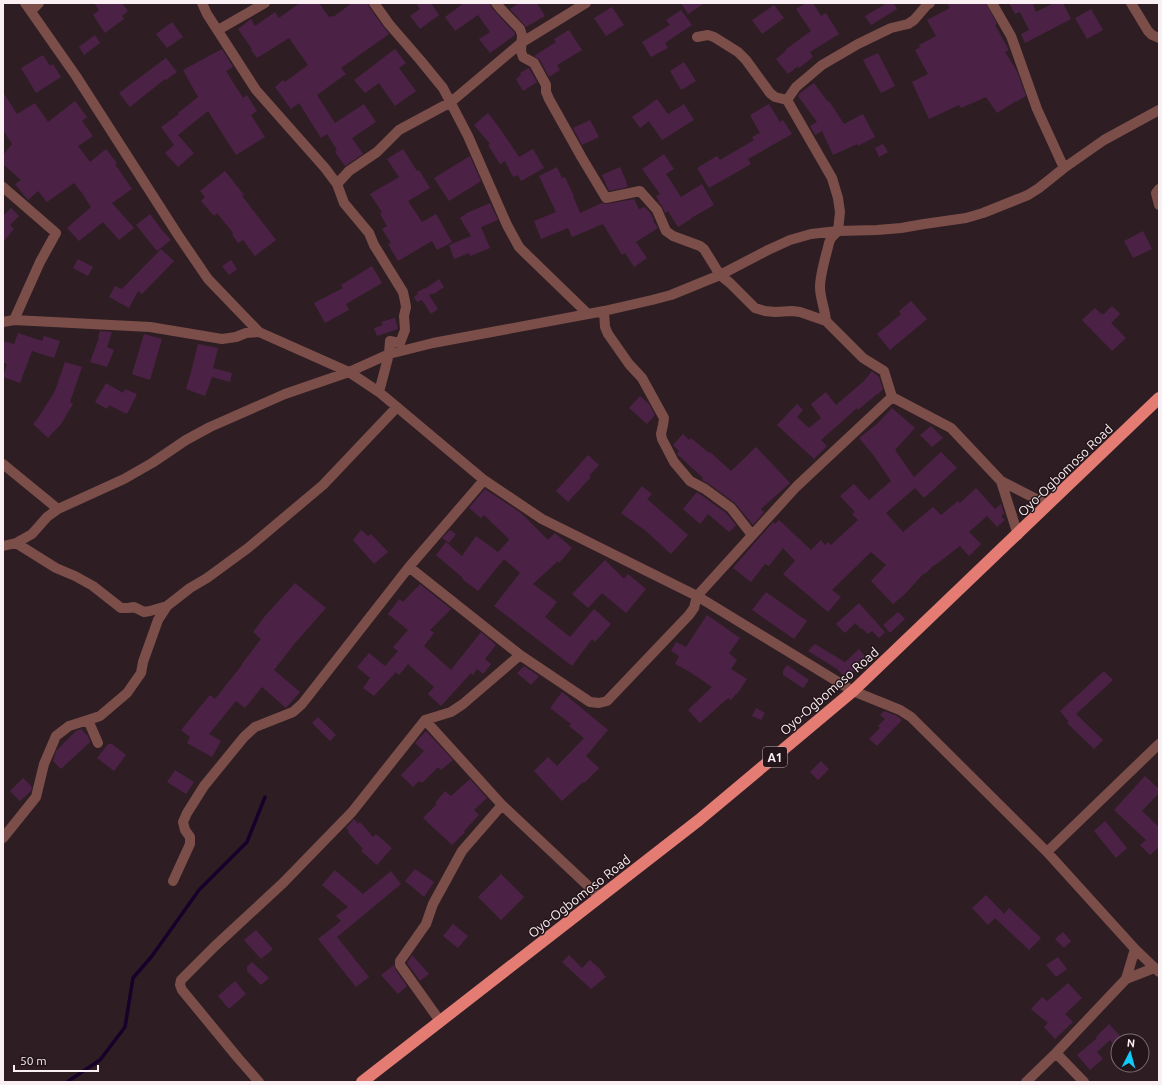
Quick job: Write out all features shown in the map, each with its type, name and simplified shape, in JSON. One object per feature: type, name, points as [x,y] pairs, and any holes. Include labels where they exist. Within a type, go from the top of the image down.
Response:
[{"type":"highway","name":"Oyo-Ogbomoso Road","points":[[362,1082],[699,820],[853,691],[1159,398]]},
{"type":"street","points":[[39,3],[28,7],[76,76],[178,235],[208,279],[259,332],[349,372],[379,392],[484,480],[542,519],[697,596],[853,691],[900,710],[911,717],[1047,852],[1135,949],[1157,970]]},
{"type":"street","points":[[202,3],[207,14],[256,90],[325,168],[337,184],[344,203],[369,233],[374,245],[403,292],[406,307],[404,316],[405,330],[400,343],[390,341],[389,354],[379,392]]},
{"type":"street","points":[[218,30],[265,3]]},
{"type":"street","points":[[374,3],[389,24],[443,88],[468,136],[507,225],[520,247],[588,314]]},
{"type":"street","points":[[496,3],[520,29],[522,35],[521,51],[523,57],[534,63],[546,85],[546,92],[549,99],[606,198],[640,191],[657,210],[666,231],[673,236],[700,246],[704,249],[720,275],[755,308],[775,312],[800,312],[826,321],[862,358],[884,371],[892,397],[951,428],[1001,481],[1048,505]]},
{"type":"street","points":[[337,184],[349,171],[377,152],[400,130],[450,102],[521,43],[586,3]]},
{"type":"street","points":[[992,3],[1016,47],[1036,109],[1064,168]]},
{"type":"street","points":[[1131,3],[1148,31],[1152,35],[1159,38]]},
{"type":"street","points":[[787,100],[796,87],[822,66],[858,44],[891,28],[908,24],[914,20],[927,4]]},
{"type":"street","points":[[697,37],[708,35],[714,37],[738,52],[746,60],[770,93],[775,97],[787,100],[832,178],[838,198],[840,212],[838,231],[829,243],[820,285],[820,294],[826,321]]},
{"type":"street","points":[[3,546],[16,543],[32,534],[58,509],[124,479],[152,463],[186,440],[210,427],[286,394],[349,372],[389,354],[427,345],[604,311],[671,295],[720,275],[790,240],[811,234],[838,231],[895,229],[966,218],[983,213],[1028,195],[1104,140],[1159,110]]},
{"type":"street","points":[[3,188],[56,233],[40,262],[14,320]]},
{"type":"street","points":[[1159,189],[1156,193],[1159,205]]},
{"type":"street","points":[[604,311],[605,327],[608,334],[629,364],[644,381],[664,418],[661,434],[662,439],[674,462],[690,481],[705,489],[731,508],[752,535]]},
{"type":"street","points":[[3,322],[14,320],[150,327],[222,339],[236,337],[246,333],[259,332]]},
{"type":"street","points":[[409,567],[520,655],[590,702],[599,703],[607,701],[690,615],[694,608],[697,596],[796,487],[892,397]]},
{"type":"street","points":[[3,838],[36,797],[44,764],[56,736],[68,726],[100,716],[127,693],[141,673],[143,662],[158,620],[167,606],[190,588],[207,578],[248,548],[323,485],[397,407]]},
{"type":"street","points":[[3,464],[58,509]]},
{"type":"street","points":[[173,881],[190,844],[190,837],[185,830],[183,822],[204,786],[244,737],[255,726],[293,712],[302,704],[409,567],[484,480]]},
{"type":"street","points":[[1001,481],[1018,534]]},
{"type":"street","points":[[16,543],[56,568],[93,586],[121,608],[134,607],[144,612],[167,606]]},
{"type":"street","points":[[259,1082],[182,990],[180,986],[181,980],[283,883],[352,812],[425,720],[451,712],[463,704],[520,655]]},
{"type":"street","points":[[88,720],[98,743]]},
{"type":"street","points":[[425,720],[502,804],[600,897]]},
{"type":"street","points":[[1047,852],[1159,744]]},
{"type":"street","points":[[440,1021],[400,966],[400,961],[426,924],[433,904],[462,851],[502,804]]},
{"type":"street","points":[[1026,1082],[1056,1053],[1126,979],[1135,949]]},
{"type":"street","points":[[1126,979],[1157,970]]},
{"type":"street","points":[[1056,1053],[1084,1082]]},
{"type":"building","points":[[94,3],[122,3],[128,11],[122,16],[124,19],[105,33],[93,15],[99,10]]},
{"type":"building","points":[[300,3],[319,3],[329,17],[333,17],[352,3],[368,3],[369,7],[389,34],[341,68],[346,74],[317,95],[335,123],[364,104],[376,122],[352,138],[363,154],[345,166],[335,152],[337,150],[327,134],[321,138],[299,103],[291,109],[275,87],[283,80],[285,82],[308,65],[289,38],[257,58],[238,29],[251,19],[255,26],[275,12],[279,18]]},
{"type":"building","points":[[416,3],[431,3],[439,15],[420,29],[410,16],[420,9]]},
{"type":"building","points":[[464,3],[490,3],[491,7],[515,35],[490,53],[479,39],[490,32],[478,15],[455,31],[445,17]]},
{"type":"building","points":[[519,3],[537,3],[545,16],[526,27],[510,9]]},
{"type":"building","points":[[681,3],[705,3],[688,14]]},
{"type":"building","points":[[806,3],[813,3],[821,16],[826,13],[839,34],[810,52],[813,57],[799,68],[798,66],[788,74],[776,59],[786,51],[785,50],[811,31],[796,9]]},
{"type":"building","points":[[887,3],[894,3],[897,9],[871,25],[865,16]]},
{"type":"building","points":[[947,3],[986,3],[997,24],[995,25],[1009,50],[1005,52],[1017,71],[1026,96],[997,113],[986,97],[961,108],[959,105],[929,119],[912,82],[928,74],[915,50],[920,47],[919,45],[936,36],[927,20],[950,8]]},
{"type":"building","points":[[1009,3],[1037,3],[1033,5],[1036,12],[1054,3],[1063,3],[1071,19],[1025,43],[1021,34],[1029,30],[1020,12],[1015,14]]},
{"type":"building","points":[[774,5],[784,18],[762,34],[752,20]]},
{"type":"building","points":[[612,7],[624,25],[606,36],[594,18]]},
{"type":"building","points":[[1091,9],[1103,30],[1087,39],[1075,18]]},
{"type":"building","points":[[681,10],[692,25],[665,43],[668,48],[651,57],[642,42],[670,25],[666,20]]},
{"type":"building","points":[[172,22],[183,37],[167,48],[156,34]]},
{"type":"building","points":[[569,30],[582,50],[557,65],[560,70],[549,77],[540,60],[534,56],[556,42],[554,39]]},
{"type":"building","points":[[95,35],[100,43],[84,55],[79,47]]},
{"type":"building","points":[[222,49],[233,67],[226,71],[243,98],[247,95],[257,111],[251,115],[265,137],[236,155],[208,111],[178,135],[194,153],[178,167],[165,153],[174,145],[161,127],[179,114],[178,113],[198,97],[183,70]]},
{"type":"building","points":[[395,49],[406,63],[399,68],[416,91],[395,106],[379,83],[365,93],[354,80]]},
{"type":"building","points":[[878,53],[895,86],[881,93],[863,60]]},
{"type":"building","points":[[43,55],[50,66],[53,64],[61,77],[36,93],[21,68]]},
{"type":"building","points":[[166,58],[177,72],[166,80],[165,79],[130,107],[119,93]]},
{"type":"building","points":[[684,62],[696,81],[681,90],[670,71]]},
{"type":"building","points":[[529,68],[537,82],[523,91],[516,79],[521,75],[520,73]]},
{"type":"building","points":[[814,83],[828,102],[829,101],[844,124],[863,114],[875,137],[858,146],[857,144],[833,155],[822,131],[815,135],[810,126],[817,122],[798,96]]},
{"type":"building","points":[[3,92],[17,114],[35,103],[48,122],[75,101],[87,117],[82,121],[93,136],[78,146],[90,162],[106,149],[117,163],[115,164],[132,189],[112,203],[134,228],[119,240],[103,222],[79,241],[67,228],[91,207],[74,183],[47,202],[38,191],[28,200],[15,184],[21,180],[3,164],[3,155],[12,144],[3,130]]},
{"type":"building","points":[[657,99],[668,114],[684,104],[694,120],[662,140],[649,121],[640,128],[632,117]]},
{"type":"building","points":[[769,104],[780,122],[783,120],[792,134],[748,159],[751,164],[709,188],[697,168],[717,156],[720,160],[754,140],[752,137],[760,133],[750,115]]},
{"type":"building","points":[[488,113],[519,157],[533,149],[544,168],[521,181],[518,175],[513,177],[505,161],[500,164],[488,145],[490,144],[474,125]]},
{"type":"building","points":[[590,120],[599,137],[582,145],[573,128]]},
{"type":"building","points":[[883,144],[888,152],[879,157],[875,148]]},
{"type":"building","points":[[403,149],[417,171],[419,170],[430,188],[408,201],[422,222],[436,214],[452,242],[437,250],[432,241],[398,261],[388,244],[391,243],[382,229],[387,226],[380,214],[382,212],[370,194],[399,177],[387,159]]},
{"type":"building","points":[[664,154],[674,169],[666,174],[681,197],[702,184],[714,205],[678,227],[668,211],[665,213],[656,196],[660,194],[642,169]]},
{"type":"building","points":[[470,156],[481,181],[449,201],[434,178]]},
{"type":"building","points":[[557,167],[562,178],[565,177],[580,213],[602,203],[607,204],[634,199],[639,209],[645,207],[651,214],[654,220],[653,221],[658,228],[636,242],[647,258],[634,267],[625,253],[622,255],[603,224],[572,237],[568,228],[541,239],[534,221],[556,212],[539,176]]},
{"type":"building","points":[[620,167],[628,187],[609,191],[602,175]]},
{"type":"building","points":[[225,171],[276,240],[255,256],[243,240],[238,243],[232,234],[233,233],[217,213],[214,216],[201,201],[205,197],[200,191]]},
{"type":"building","points":[[490,203],[498,220],[481,227],[490,248],[470,256],[469,253],[454,259],[449,245],[471,236],[460,218],[467,213]]},
{"type":"building","points":[[11,208],[19,216],[10,225],[14,229],[3,242],[3,216]]},
{"type":"building","points":[[150,214],[171,240],[157,251],[136,225]]},
{"type":"building","points":[[1143,231],[1152,249],[1133,258],[1124,241]]},
{"type":"building","points":[[161,249],[174,261],[142,294],[138,291],[129,308],[109,297],[115,286],[122,289]]},
{"type":"building","points":[[78,259],[93,267],[88,276],[73,268]]},
{"type":"building","points":[[231,260],[237,269],[229,275],[222,266]]},
{"type":"building","points":[[372,266],[382,283],[346,304],[349,310],[325,323],[314,303],[343,288],[341,285]]},
{"type":"building","points":[[439,279],[444,287],[434,294],[429,295],[438,309],[431,314],[422,300],[417,302],[414,297],[418,294],[417,292],[425,289]]},
{"type":"building","points":[[911,301],[927,319],[890,350],[877,334],[901,314],[899,311]]},
{"type":"building","points":[[1112,306],[1120,314],[1111,323],[1126,338],[1112,351],[1082,320],[1095,308],[1103,315]]},
{"type":"building","points":[[395,318],[398,329],[377,336],[374,328],[383,325],[381,322]]},
{"type":"building","points":[[100,331],[112,332],[107,347],[114,350],[107,367],[90,362]]},
{"type":"building","points":[[18,333],[42,341],[44,336],[60,341],[54,358],[32,351],[20,383],[3,377],[7,364],[3,362],[3,341],[14,344]]},
{"type":"building","points":[[144,334],[162,339],[150,380],[132,374]]},
{"type":"building","points":[[198,344],[218,348],[213,368],[232,373],[230,382],[212,377],[205,396],[186,389]]},
{"type":"building","points":[[65,362],[82,367],[70,402],[73,404],[61,424],[48,438],[33,424],[55,391]]},
{"type":"building","points":[[872,371],[879,377],[883,389],[858,410],[857,408],[821,440],[827,446],[814,459],[777,425],[797,404],[803,410],[797,417],[809,428],[821,418],[811,404],[826,392],[836,405],[864,381]]},
{"type":"building","points":[[106,383],[123,393],[125,389],[137,394],[127,414],[109,405],[107,409],[95,402]]},
{"type":"building","points":[[640,396],[649,404],[655,415],[647,424],[629,408]]},
{"type":"building","points":[[892,408],[915,428],[895,450],[914,477],[941,452],[957,468],[924,498],[915,488],[886,513],[903,532],[933,507],[941,515],[958,501],[960,503],[976,488],[995,509],[1001,504],[1004,513],[1001,516],[1005,520],[997,527],[987,516],[969,532],[981,544],[969,556],[960,546],[934,565],[925,574],[924,573],[905,594],[893,604],[871,581],[886,565],[871,552],[832,590],[841,597],[828,612],[783,574],[795,561],[783,548],[769,566],[765,564],[751,582],[733,568],[773,522],[775,524],[779,520],[811,550],[821,540],[825,545],[828,542],[831,545],[858,520],[852,514],[855,512],[840,496],[854,484],[869,500],[891,481],[874,456],[859,438],[877,424]]},
{"type":"building","points":[[931,426],[943,438],[932,447],[920,435]]},
{"type":"building","points":[[683,434],[689,440],[691,438],[709,453],[710,452],[731,471],[756,447],[790,483],[761,509],[764,512],[753,525],[735,503],[702,480],[703,478],[677,454],[679,451],[673,445]]},
{"type":"building","points":[[588,455],[599,465],[589,476],[591,477],[568,502],[556,491]]},
{"type":"building","points":[[642,486],[652,494],[647,499],[688,535],[671,554],[646,531],[621,513]]},
{"type":"building","points":[[485,489],[521,513],[548,540],[555,533],[572,548],[559,563],[558,561],[533,584],[557,602],[545,617],[570,637],[594,609],[611,624],[595,642],[592,639],[572,666],[494,606],[520,573],[504,559],[478,591],[462,579],[463,578],[436,555],[446,542],[462,556],[476,536],[498,552],[509,540],[484,515],[481,518],[469,508]]},
{"type":"building","points":[[697,492],[726,513],[736,525],[729,532],[708,514],[700,524],[683,509]]},
{"type":"building","points":[[361,530],[368,536],[371,534],[388,552],[374,564],[353,540]]},
{"type":"building","points":[[450,530],[456,534],[449,543],[442,538]]},
{"type":"building","points":[[605,560],[624,579],[628,574],[646,589],[626,613],[602,593],[588,608],[572,594]]},
{"type":"building","points":[[295,583],[326,608],[295,643],[274,670],[300,692],[286,708],[262,687],[245,708],[236,701],[209,734],[221,741],[212,757],[187,743],[190,737],[181,730],[210,695],[215,699],[242,665],[261,639],[253,632],[265,616]]},
{"type":"building","points":[[420,584],[451,609],[430,630],[434,633],[424,646],[451,670],[481,632],[496,645],[485,659],[491,664],[483,674],[477,669],[473,675],[471,673],[441,706],[428,694],[434,687],[408,664],[399,675],[396,672],[374,696],[363,688],[370,678],[357,667],[369,653],[385,666],[398,651],[393,647],[408,630],[388,614],[399,599],[403,602]]},
{"type":"building","points":[[766,592],[807,621],[794,639],[752,610]]},
{"type":"building","points":[[859,603],[885,632],[879,638],[872,631],[868,634],[855,623],[845,633],[836,624]]},
{"type":"building","points":[[898,612],[905,619],[890,633],[883,625]]},
{"type":"building","points":[[707,615],[740,638],[729,653],[737,660],[731,669],[747,679],[731,700],[728,698],[700,723],[688,710],[712,687],[675,664],[679,656],[671,651],[676,642],[686,647]]},
{"type":"building","points":[[815,644],[845,662],[859,649],[867,659],[846,678],[837,669],[808,651]]},
{"type":"building","points":[[787,665],[809,680],[803,688],[783,675],[783,671]]},
{"type":"building","points":[[524,666],[539,676],[531,685],[517,673]]},
{"type":"building","points":[[1104,671],[1113,680],[1076,714],[1103,740],[1094,749],[1067,723],[1069,722],[1060,711]]},
{"type":"building","points":[[562,692],[608,730],[586,756],[599,768],[584,783],[583,782],[562,801],[534,771],[548,757],[557,766],[584,738],[569,726],[571,724],[550,708]]},
{"type":"building","points":[[756,708],[765,713],[761,720],[752,716]]},
{"type":"building","points":[[884,711],[897,716],[902,720],[877,746],[869,739],[880,728],[878,726],[885,719],[880,715]]},
{"type":"building","points":[[318,717],[336,735],[330,741],[312,723]]},
{"type":"building","points":[[81,729],[88,736],[90,742],[61,769],[53,761],[56,751],[76,731]]},
{"type":"building","points":[[426,731],[453,760],[441,770],[438,767],[422,783],[419,781],[413,787],[401,775],[424,751],[415,743]]},
{"type":"building","points":[[108,744],[112,744],[126,755],[114,771],[97,758]]},
{"type":"building","points":[[821,761],[829,769],[818,780],[810,772]]},
{"type":"building","points":[[175,770],[194,782],[186,794],[167,782]]},
{"type":"building","points":[[1145,776],[1159,789],[1159,793],[1142,811],[1159,827],[1159,847],[1150,855],[1140,845],[1146,840],[1114,810]]},
{"type":"building","points":[[23,778],[32,787],[31,791],[20,801],[10,791]]},
{"type":"building","points":[[470,779],[487,798],[474,810],[479,815],[452,845],[423,818],[437,804],[435,803],[445,791],[451,796]]},
{"type":"building","points":[[354,819],[358,824],[360,822],[373,837],[376,834],[392,848],[377,865],[361,851],[363,849],[346,828]]},
{"type":"building","points":[[1105,821],[1127,848],[1116,858],[1094,831]]},
{"type":"building","points":[[415,869],[434,882],[424,897],[405,881]]},
{"type":"building","points":[[335,870],[363,894],[391,871],[401,884],[337,937],[369,977],[356,987],[318,939],[341,921],[336,916],[348,907],[322,885]]},
{"type":"building","points":[[501,874],[524,897],[501,920],[478,897]]},
{"type":"building","points":[[986,895],[1004,914],[1009,908],[1041,938],[1029,950],[995,918],[988,925],[972,908]]},
{"type":"building","points":[[453,924],[468,936],[458,948],[443,936]]},
{"type":"building","points":[[256,930],[273,949],[261,959],[244,940]]},
{"type":"building","points":[[1063,932],[1071,941],[1064,948],[1055,939]]},
{"type":"building","points":[[412,955],[429,974],[420,981],[407,963]]},
{"type":"building","points":[[569,955],[582,968],[590,960],[606,977],[591,989],[562,962]]},
{"type":"building","points":[[1058,957],[1067,969],[1056,977],[1046,965]]},
{"type":"building","points":[[252,962],[269,978],[261,985],[247,971],[247,967]]},
{"type":"building","points":[[394,965],[395,969],[407,986],[398,994],[381,975]]},
{"type":"building","points":[[235,981],[246,994],[229,1009],[218,996]]},
{"type":"building","points":[[1068,983],[1082,998],[1065,1014],[1073,1022],[1055,1039],[1044,1027],[1048,1023],[1031,1009],[1042,997],[1047,1001]]},
{"type":"building","points":[[1109,1024],[1117,1033],[1110,1033],[1110,1040],[1097,1052],[1103,1059],[1090,1070],[1077,1055],[1097,1038],[1096,1037]]},
{"type":"waterway","points":[[67,1082],[100,1060],[125,1027],[133,978],[152,956],[199,890],[247,842],[265,797]]}]
